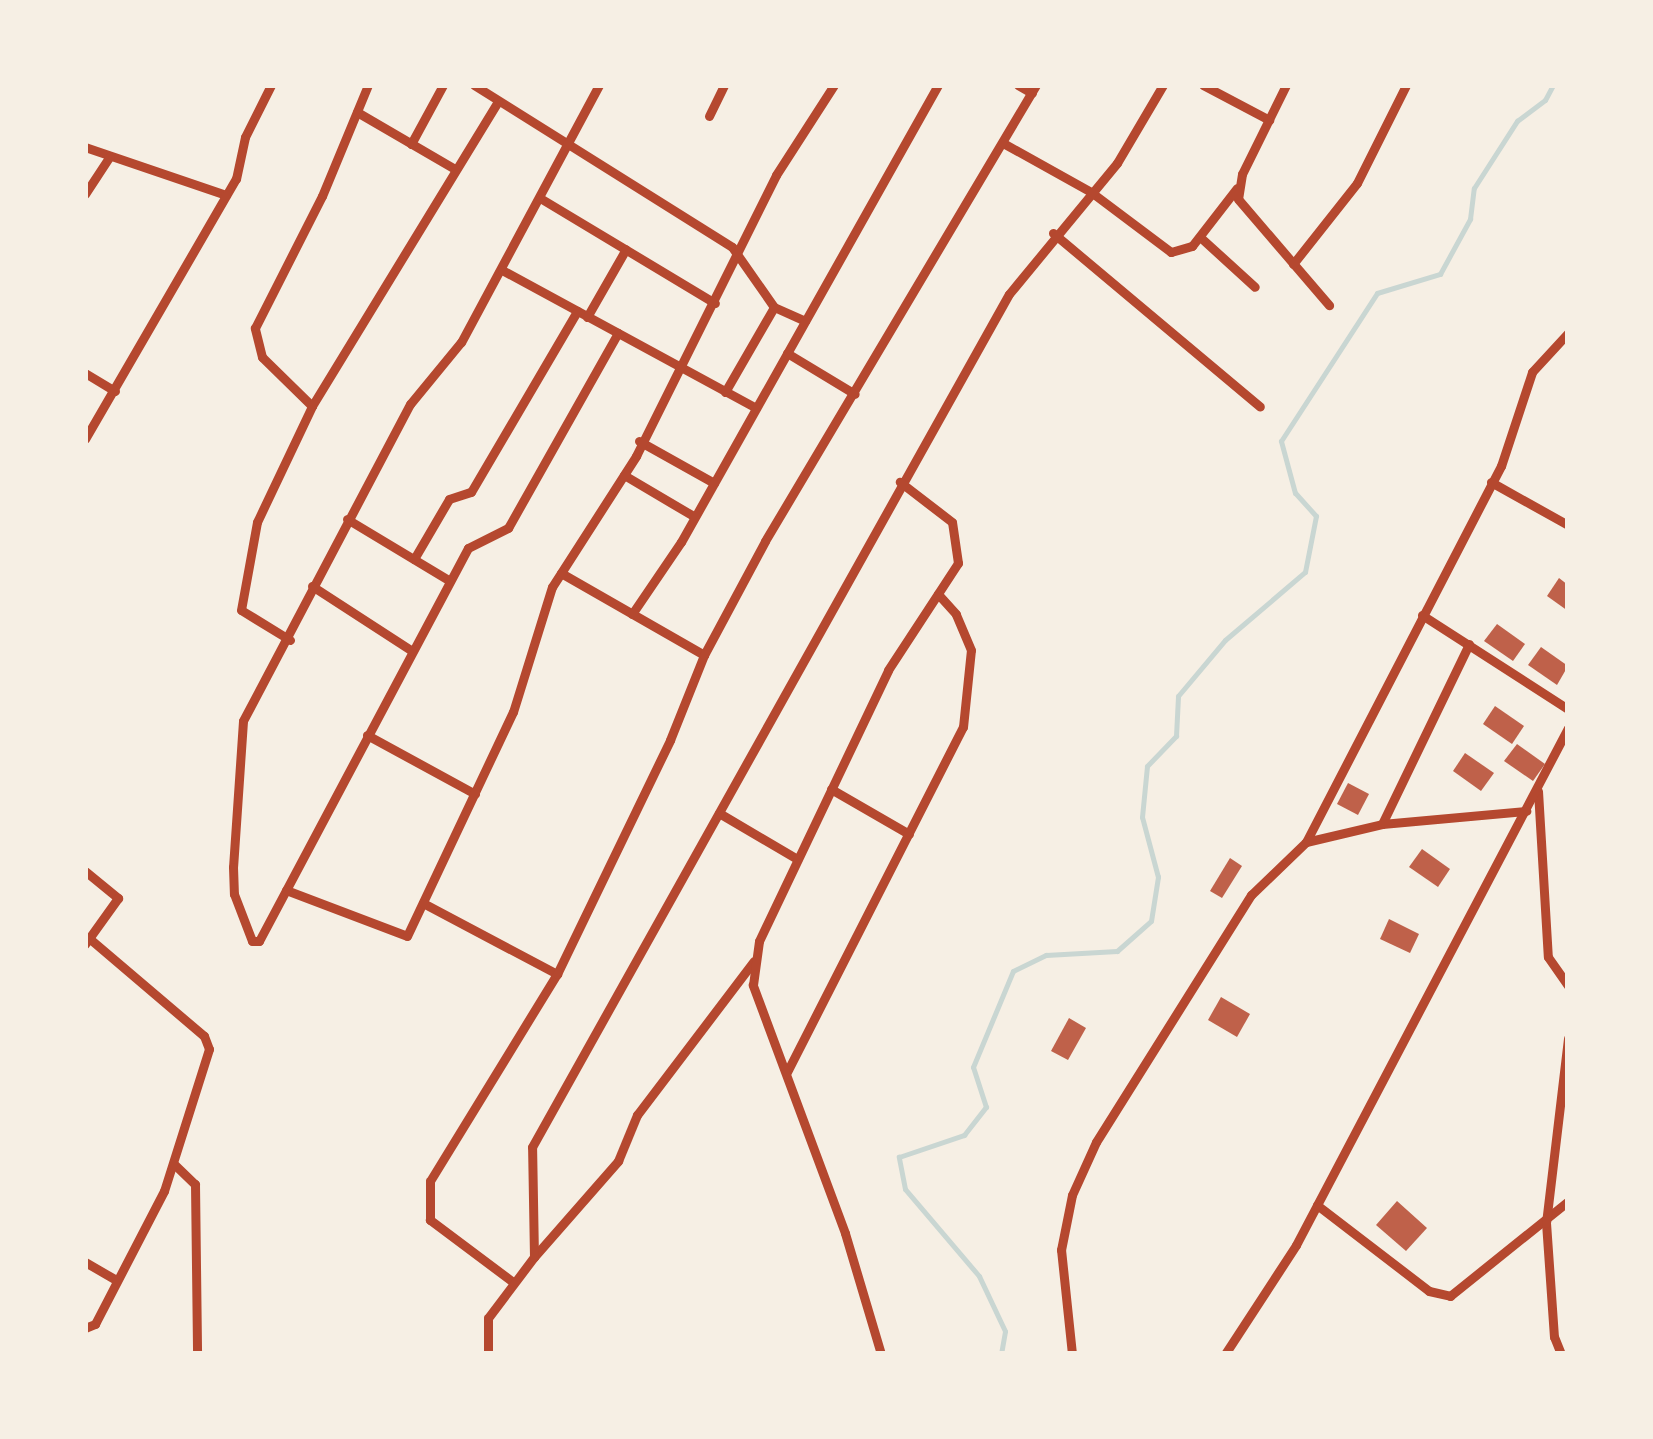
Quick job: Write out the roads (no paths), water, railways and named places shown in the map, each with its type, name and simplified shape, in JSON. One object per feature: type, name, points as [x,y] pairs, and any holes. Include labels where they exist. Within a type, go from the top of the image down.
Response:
[{"type":"street","points":[[85,439],[226,195],[271,85]]},
{"type":"street","points":[[312,406],[262,357],[255,328],[368,85]]},
{"type":"street","points":[[410,144],[443,85]]},
{"type":"street","points":[[474,85],[732,247],[774,307],[805,322]]},
{"type":"street","points":[[598,85],[460,342],[410,404],[310,584],[313,599],[243,722],[232,867],[234,894],[252,940],[259,941],[472,543],[508,528],[618,333]]},
{"type":"street","points":[[709,116],[724,85]]},
{"type":"street","points":[[286,890],[406,937],[514,712],[560,572],[624,475],[739,258],[776,175],[834,85]]},
{"type":"street","points":[[632,614],[695,516],[938,85]]},
{"type":"street","points":[[513,1282],[430,1220],[426,1200],[430,1181],[557,974],[704,655],[1034,89],[1018,85]]},
{"type":"street","points":[[534,1257],[532,1147],[900,482],[1009,294],[1053,233],[1092,192],[1164,85]]},
{"type":"street","points":[[1203,85],[1269,120]]},
{"type":"street","points":[[1003,144],[1092,192],[1171,252],[1200,237],[1237,188],[1286,85]]},
{"type":"street","points":[[1293,264],[1357,183],[1406,85]]},
{"type":"street","points":[[290,640],[240,606],[257,522],[312,406],[498,101]]},
{"type":"street","points":[[357,112],[455,169]]},
{"type":"street","points":[[85,147],[226,195]]},
{"type":"street","points":[[85,194],[110,156]]},
{"type":"street","points":[[1237,188],[1238,200],[1328,305]]},
{"type":"street","points":[[540,198],[715,303]]},
{"type":"street","points":[[1053,233],[1260,406]]},
{"type":"street","points":[[1200,237],[1255,287]]},
{"type":"street","points":[[588,317],[626,249]]},
{"type":"street","points":[[502,270],[756,408]]},
{"type":"street","points":[[726,392],[774,307]]},
{"type":"street","points":[[414,559],[449,499],[471,492],[577,312]]},
{"type":"street","points":[[1072,1354],[1060,1250],[1072,1194],[1096,1142],[1214,948],[1252,894],[1306,842],[1491,482],[1532,372],[1568,333]]},
{"type":"street","points":[[787,352],[855,394]]},
{"type":"street","points":[[85,372],[115,391]]},
{"type":"street","points":[[639,441],[714,483]]},
{"type":"street","points":[[624,475],[695,516]]},
{"type":"street","points":[[488,1354],[488,1318],[513,1282],[618,1162],[637,1115],[754,961],[888,670],[958,564],[958,538],[952,522],[900,482]]},
{"type":"street","points":[[1491,482],[1568,524]]},
{"type":"street","points":[[347,519],[450,581]]},
{"type":"street","points":[[560,572],[704,655]]},
{"type":"street","points":[[310,584],[412,651]]},
{"type":"street","points":[[787,1072],[967,709],[971,650],[956,614],[938,594]]},
{"type":"street","points":[[1422,615],[1568,709]]},
{"type":"street","points":[[1382,824],[1469,644]]},
{"type":"street","points":[[1225,1354],[1316,1205],[1568,728]]},
{"type":"street","points":[[367,735],[475,794]]},
{"type":"street","points":[[831,788],[908,834]]},
{"type":"street","points":[[1538,788],[1548,957],[1566,980]]},
{"type":"street","points":[[1306,842],[1382,824],[1526,812]]},
{"type":"street","points":[[719,814],[798,859]]},
{"type":"street","points":[[85,870],[118,897],[87,941],[208,1042],[176,1164],[94,1324],[85,1328]]},
{"type":"street","points":[[423,903],[557,974]]},
{"type":"street","points":[[754,961],[758,1003],[787,1072],[881,1354]]},
{"type":"street","points":[[1561,1354],[1554,1337],[1546,1223],[1568,1038]]},
{"type":"street","points":[[176,1164],[195,1184],[198,1354]]},
{"type":"street","points":[[1316,1205],[1429,1291],[1450,1296],[1546,1223],[1568,1201]]},
{"type":"street","points":[[85,1262],[116,1280]]},
{"type":"waterway","points":[[1001,1354],[1005,1331],[979,1276],[905,1189],[899,1157],[964,1135],[986,1107],[973,1067],[1013,971],[1046,955],[1117,951],[1151,921],[1158,877],[1142,817],[1147,766],[1176,736],[1178,696],[1225,640],[1305,572],[1316,516],[1295,493],[1281,441],[1377,293],[1440,274],[1470,219],[1474,188],[1517,121],[1545,100],[1553,85]]}]
